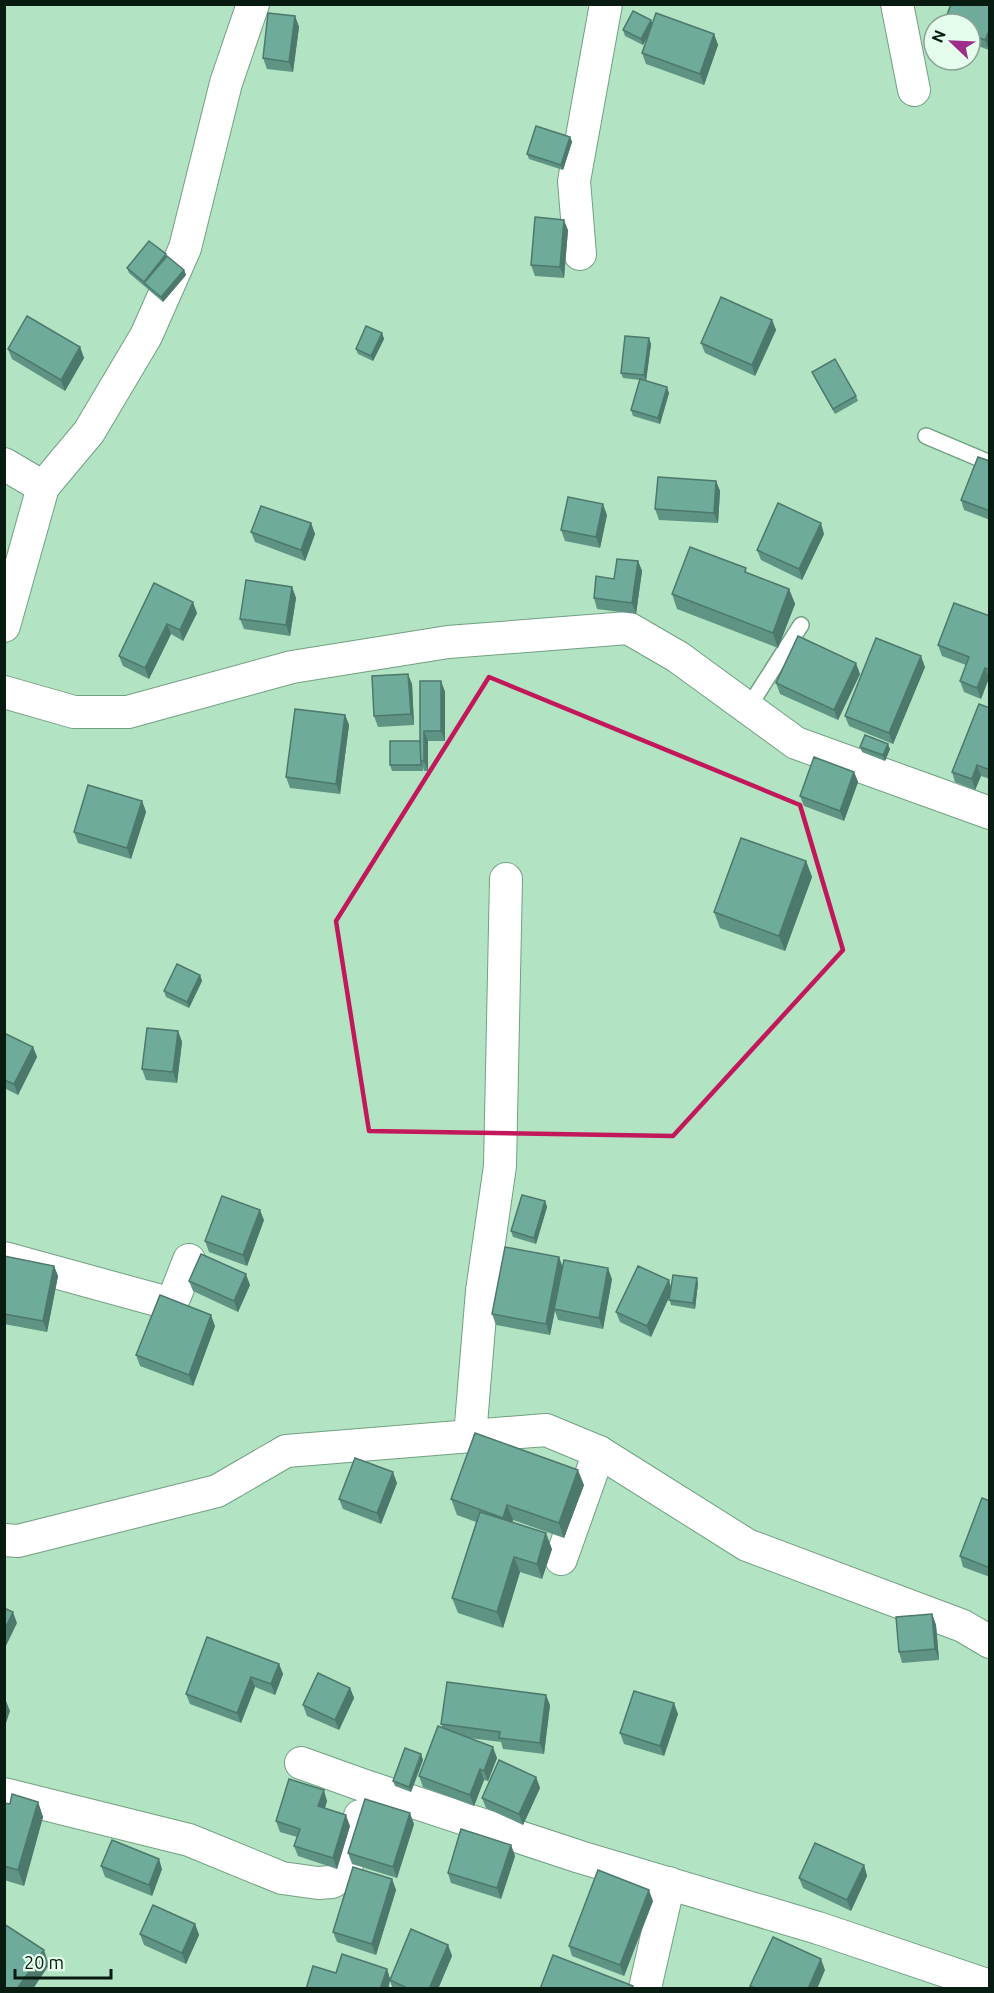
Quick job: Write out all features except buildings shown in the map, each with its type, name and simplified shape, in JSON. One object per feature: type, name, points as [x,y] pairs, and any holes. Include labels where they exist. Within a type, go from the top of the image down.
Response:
[{"type":"street","points":[[4,626],[43,488],[89,432],[146,336],[184,248],[226,84],[253,4]]},
{"type":"street","points":[[580,254],[574,181],[606,4]]},
{"type":"street","points":[[897,4],[914,90]]},
{"type":"street","points":[[4,464],[43,488]]},
{"type":"street","points":[[4,692],[75,712],[128,712],[292,667],[448,642],[628,628],[678,657],[796,743],[990,813]]},
{"type":"street","points":[[470,1436],[482,1291],[500,1166],[506,879]]},
{"type":"street","points":[[4,1258],[168,1303],[175,1296],[189,1260]]},
{"type":"street","points":[[4,1540],[18,1541],[217,1491],[286,1451],[546,1430],[599,1452],[747,1545],[963,1626],[990,1642]]},
{"type":"street","points":[[561,1559],[599,1452]]},
{"type":"street","points":[[301,1763],[580,1857],[818,1928],[990,1986]]},
{"type":"street","points":[[4,1794],[189,1840],[282,1878],[318,1883],[332,1882],[344,1875],[368,1787]]},
{"type":"street","points":[[645,1989],[669,1883]]},
{"type":"lane","points":[[926,436],[990,463]]},
{"type":"lane","points":[[748,708],[801,625]]},
{"type":"highlighted area","points":[[489,677],[800,805],[843,950],[673,1136],[369,1131],[336,921]]}]
